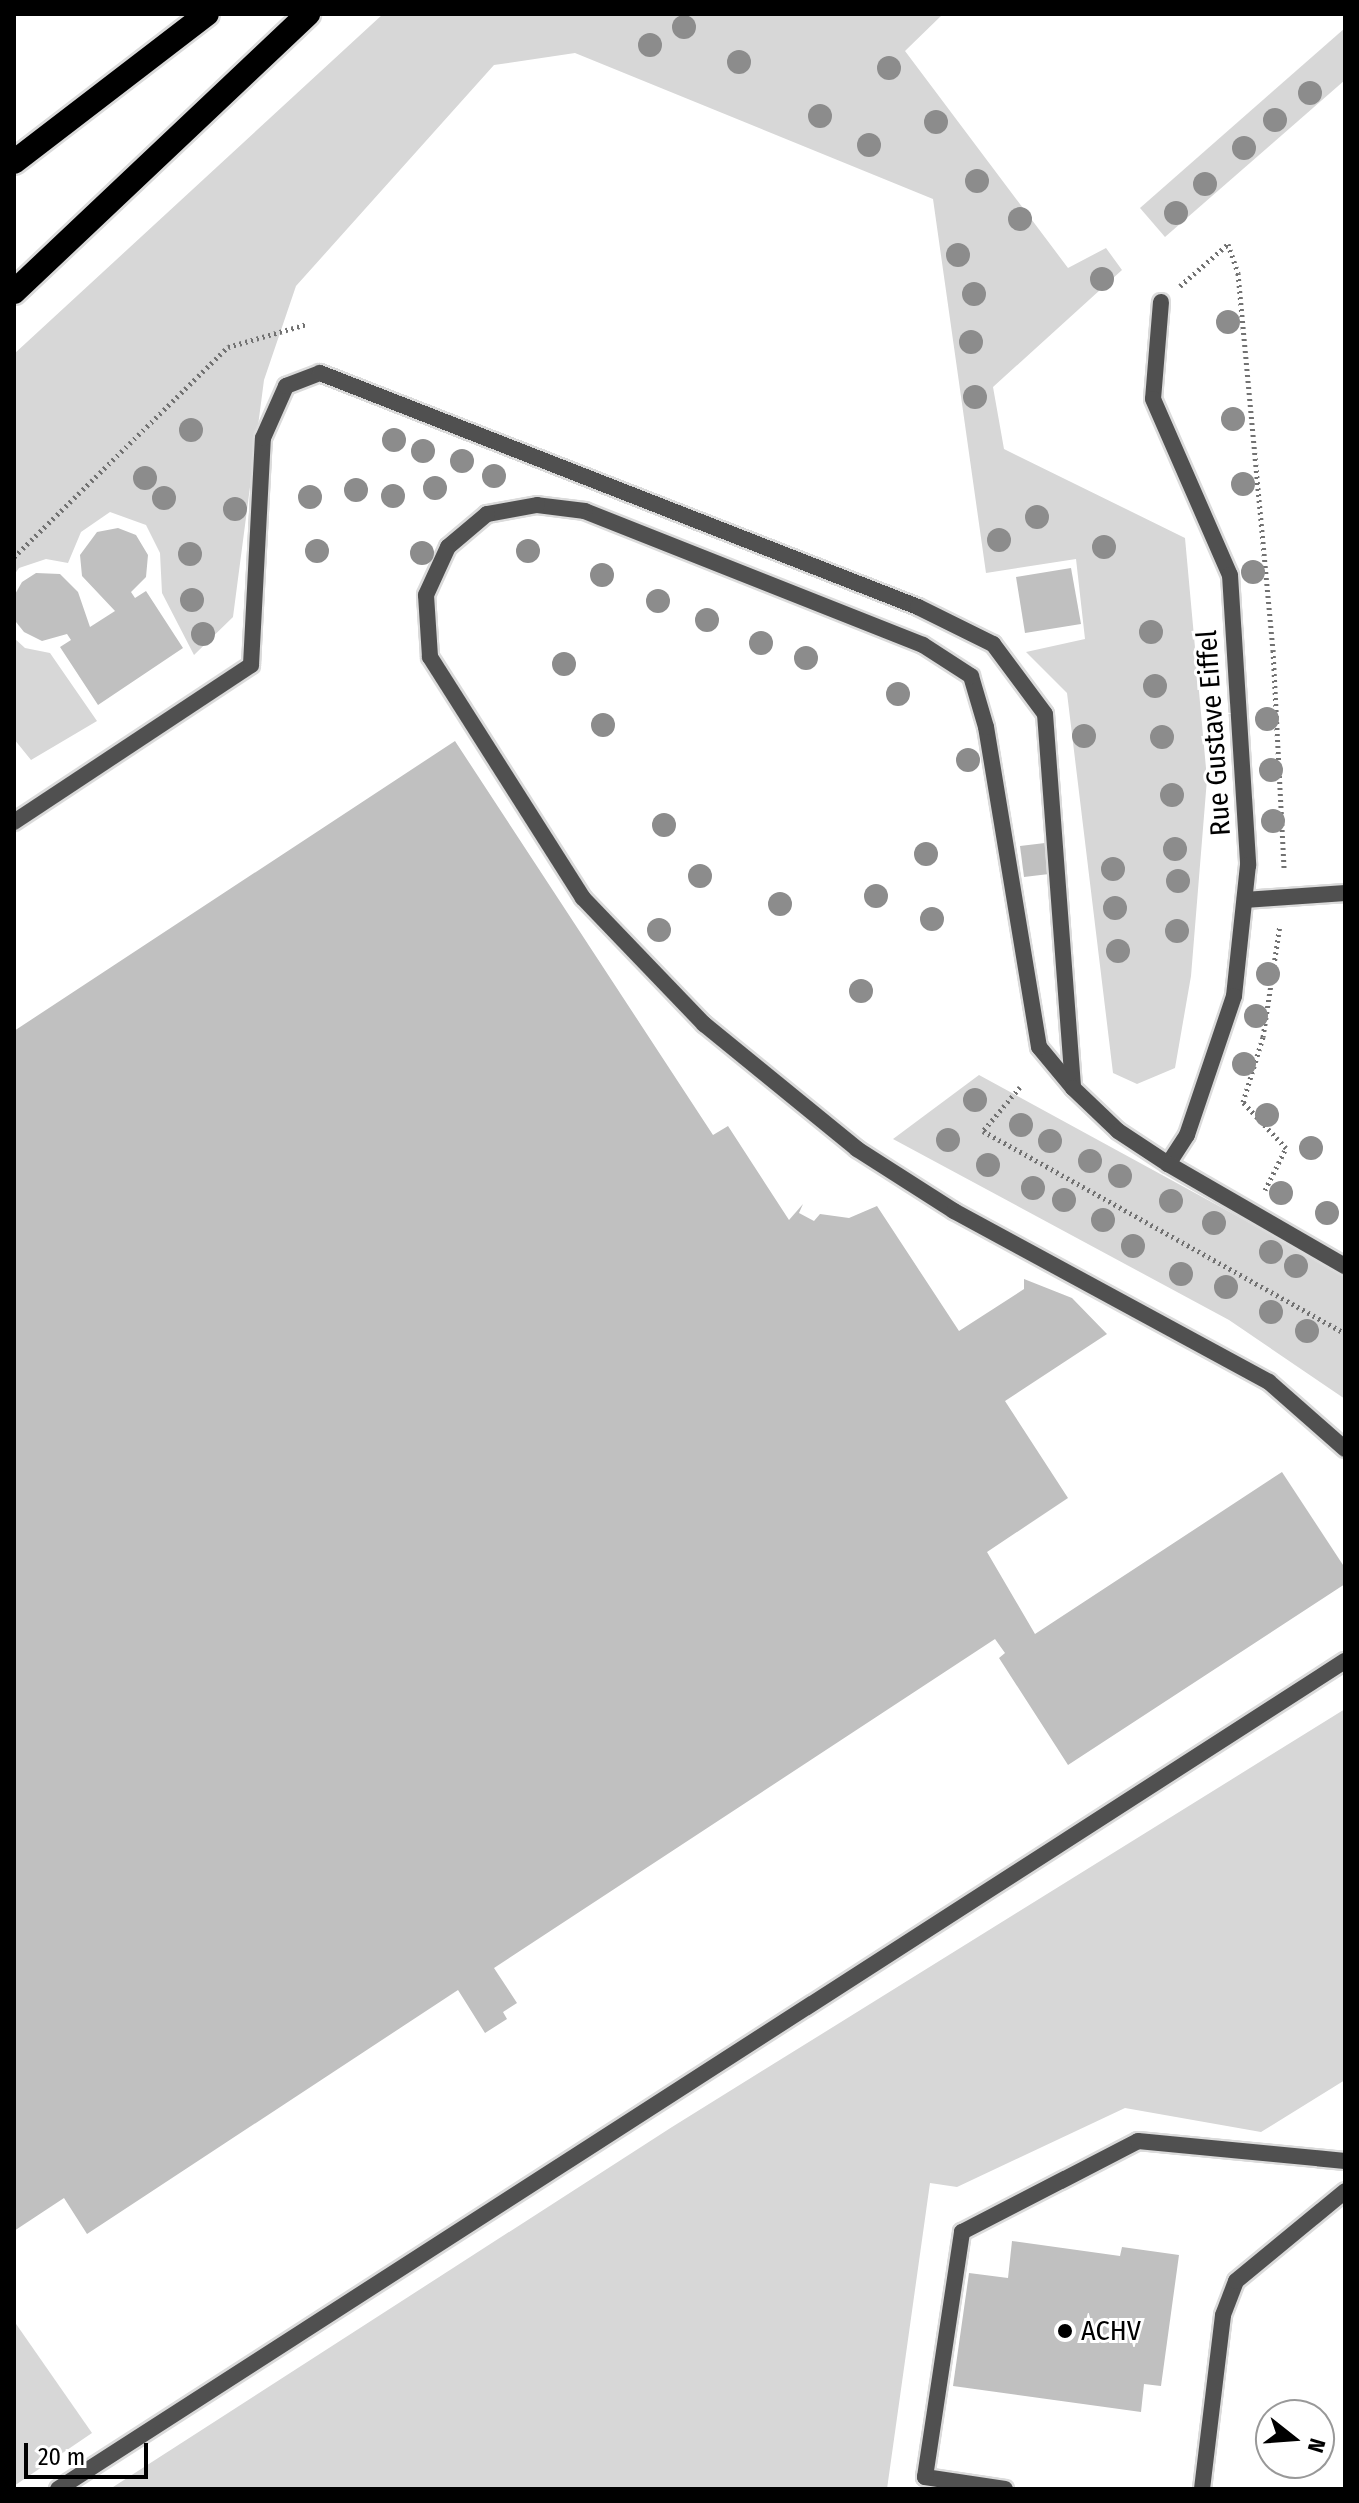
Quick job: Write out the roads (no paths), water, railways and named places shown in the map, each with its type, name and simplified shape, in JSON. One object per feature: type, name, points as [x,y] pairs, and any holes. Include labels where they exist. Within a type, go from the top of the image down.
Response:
[{"type":"highway","points":[[14,292],[308,14]]},
{"type":"highway","points":[[14,162],[196,17]]},
{"type":"street","name":"Rue Gustave Eiffel","points":[[1161,302],[1153,399],[1230,575],[1248,865],[1234,996],[1187,1135],[1168,1164]]},
{"type":"street","points":[[14,822],[251,665],[263,438],[286,386],[320,373],[918,607],[993,644],[1045,714],[1073,1088]]},
{"type":"street","points":[[1345,1266],[1168,1164],[1118,1131],[1073,1088],[1039,1047],[986,727],[971,676],[923,645],[585,511],[537,505],[487,514],[448,547],[426,595],[430,657],[583,898],[704,1024],[857,1149],[954,1211],[1269,1382],[1345,1449]]},
{"type":"street","points":[[1245,900],[1345,893]]},
{"type":"street","points":[[58,2489],[1345,1661]]},
{"type":"street","points":[[1005,2489],[925,2477],[962,2232],[1138,2141],[1345,2161]]},
{"type":"street","points":[[1202,2489],[1223,2315],[1236,2281],[1345,2191]]},
{"type":"place","name":"ACHV","points":[[1065,2331]]}]
